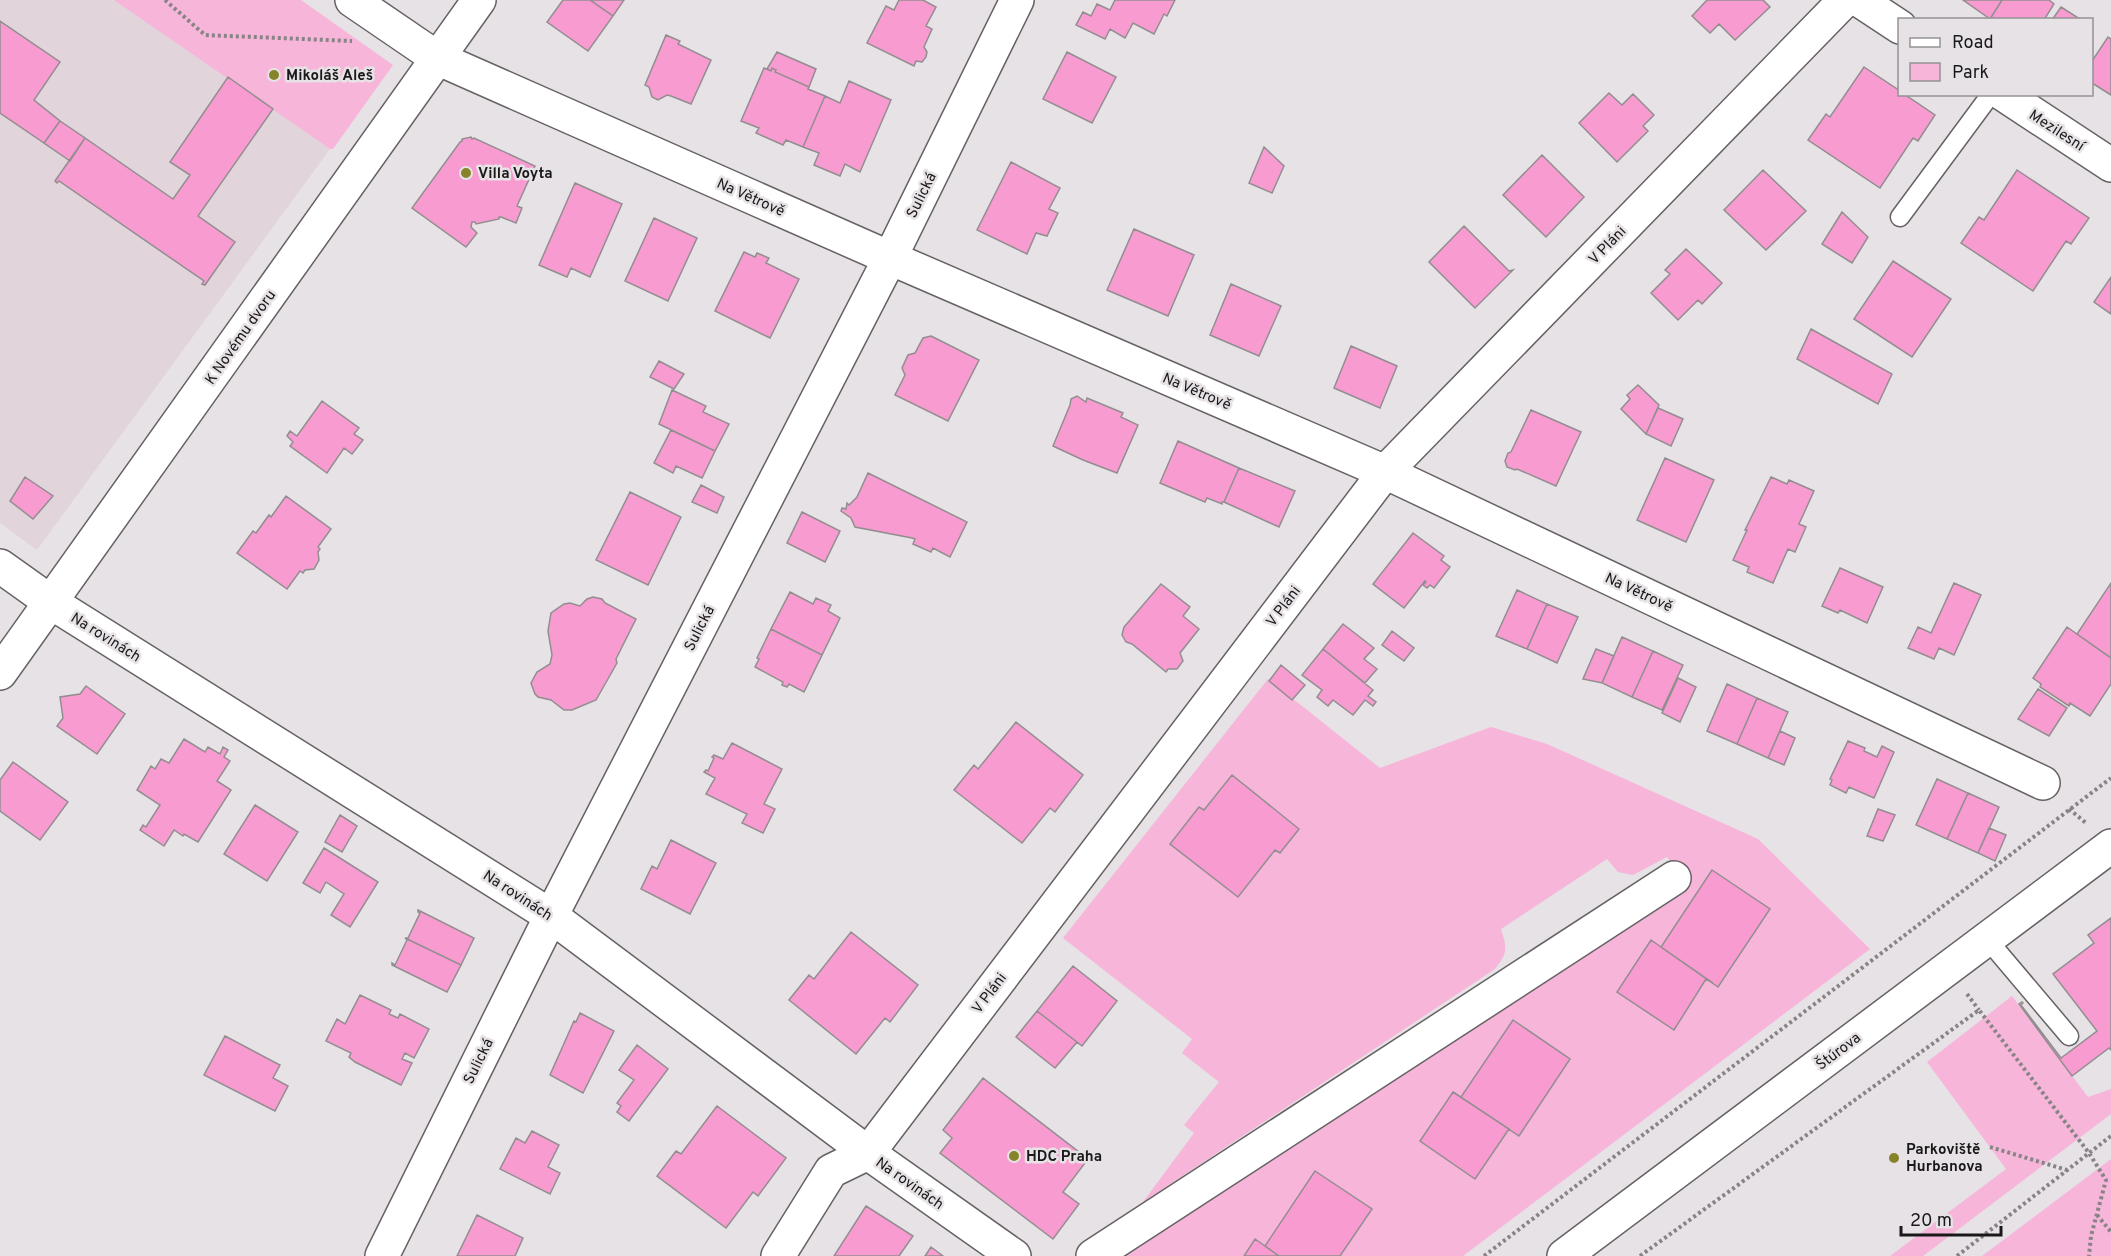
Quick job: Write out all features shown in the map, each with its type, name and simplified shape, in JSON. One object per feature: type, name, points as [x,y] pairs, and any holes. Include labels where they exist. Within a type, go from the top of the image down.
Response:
[{"type":"street","name":"Na Větrově","points":[[352,0],[426,51],[890,258],[1385,472],[2043,783]]},
{"type":"street","name":"K Novému dvoru","points":[[0,673],[52,603],[426,51],[479,0]]},
{"type":"street","name":"Sulická","points":[[381,1256],[551,916],[890,258],[1017,0]]},
{"type":"street","name":"V Pláni","points":[[778,1256],[831,1171],[868,1153],[1385,472],[1845,0]]},
{"type":"street","points":[[1859,0],[1898,26]]},
{"type":"street","name":"Mezilesní","points":[[2007,96],[2111,165]]},
{"type":"street","name":"Na rovinách","points":[[0,566],[52,603],[551,916],[868,1153],[1014,1256]]},
{"type":"street","name":"Štúrova","points":[[1564,1256],[1987,939],[2103,838]]},
{"type":"street","points":[[1093,1256],[1674,878]]},
{"type":"lane","points":[[1900,217],[1990,96]]},
{"type":"lane","points":[[1987,939],[2069,1036]]},
{"type":"path","points":[[165,0],[205,34],[359,42]]},
{"type":"path","points":[[1484,1256],[2111,778]]},
{"type":"path","points":[[2043,783],[2069,810],[2103,838]]},
{"type":"path","points":[[1640,1256],[1979,1010],[2089,1153],[2106,1180],[2096,1215],[2089,1256]]},
{"type":"path","points":[[1958,1256],[2111,1136]]},
{"type":"path","points":[[1990,1147],[2067,1170]]},
{"type":"path","points":[[2096,1215],[2111,1232]]},
{"type":"path","points":[[1964,1256],[1965,1250]]},
{"type":"shaded area","points":[[0,0],[115,0],[330,149],[37,550],[0,523]]},
{"type":"green space","points":[[114,0],[301,0],[393,65],[333,149],[330,149]]},
{"type":"green space","points":[[1268,679],[1380,768],[1491,727],[1547,744],[1758,839],[1870,949],[1463,1256],[1340,1256],[1372,1209],[1315,1171],[1265,1246],[1255,1240],[1244,1256],[1119,1256],[1685,884],[1667,857],[1633,875],[1618,872],[1607,859],[1501,929],[1505,950],[1495,969],[1143,1202],[1194,1133],[1184,1125],[1219,1082],[1182,1053],[1192,1039],[1063,938]],"holes":[[[1232,775],[1299,829],[1280,853],[1275,850],[1171,844],[1199,807],[1204,810]],[[1712,870],[1770,909],[1719,986],[1706,979],[1673,1029],[1617,992],[1651,941],[1661,947]],[[1513,1020],[1570,1059],[1519,1135],[1509,1129],[1475,1179],[1420,1141],[1453,1092],[1461,1097]]]},
{"type":"green space","points":[[2012,996],[2088,1097],[2111,1089],[2111,1114],[1923,1256],[1890,1256],[2006,1169],[1927,1062]]},
{"type":"green space","points":[[2111,1159],[2111,1256],[1982,1256]]},
{"type":"building","points":[[563,0],[590,0],[613,16],[588,51],[547,22]]},
{"type":"building","points":[[590,0],[624,0],[613,16]]},
{"type":"building","points":[[899,0],[923,0],[936,7],[926,26],[932,29],[924,47],[927,52],[926,57],[922,62],[916,61],[914,66],[867,43],[886,6],[894,10]]},
{"type":"building","points":[[1115,0],[1175,0],[1167,16],[1164,14],[1154,34],[1133,23],[1125,38],[1110,29],[1105,39],[1076,25],[1083,12],[1091,16],[1097,4],[1110,10]]},
{"type":"building","points":[[1707,0],[1763,0],[1770,7],[1735,40],[1719,24],[1710,33],[1692,16]]},
{"type":"building","points":[[1963,0],[2002,0],[1989,18]]},
{"type":"building","points":[[2002,0],[2049,0],[2054,4],[2045,18],[1991,18]]},
{"type":"building","points":[[2061,7],[2078,18],[2053,18]]},
{"type":"building","points":[[0,21],[60,62],[34,100],[60,121],[44,143],[0,113]]},
{"type":"building","points":[[666,35],[680,41],[678,44],[711,60],[691,104],[667,95],[658,100],[652,97],[649,87],[645,85]]},
{"type":"building","points":[[2108,37],[2111,39],[2111,95],[2093,84],[2093,60]]},
{"type":"building","points":[[777,52],[816,69],[809,87],[775,72],[776,70],[772,68],[771,71],[767,69]]},
{"type":"building","points":[[1067,52],[1116,77],[1092,123],[1043,99]]},
{"type":"building","points":[[1864,67],[1898,90],[1898,96],[1907,96],[1935,115],[1918,141],[1913,138],[1880,188],[1808,140],[1826,114],[1830,117]]},
{"type":"building","points":[[764,68],[771,71],[772,68],[776,70],[775,72],[825,96],[803,147],[786,140],[783,145],[756,133],[759,128],[741,121]]},
{"type":"building","points":[[228,77],[273,109],[198,216],[235,242],[205,285],[202,284],[204,281],[59,181],[57,183],[55,181],[85,138],[173,199],[190,175],[170,162]]},
{"type":"building","points":[[849,81],[891,100],[860,172],[845,164],[840,176],[814,165],[819,153],[803,147],[825,96],[840,103]]},
{"type":"building","points":[[1609,93],[1622,105],[1633,94],[1654,115],[1643,126],[1648,131],[1617,162],[1579,123]]},
{"type":"building","points":[[60,121],[85,138],[70,161],[44,143]]},
{"type":"building","points":[[471,137],[535,166],[517,206],[522,208],[516,223],[501,217],[476,224],[472,222],[471,227],[477,233],[466,247],[412,208],[462,139]]},
{"type":"building","points":[[1264,147],[1284,166],[1272,193],[1249,183]]},
{"type":"building","points":[[1542,155],[1584,197],[1546,237],[1503,195]]},
{"type":"building","points":[[1011,162],[1060,188],[1049,209],[1058,213],[1047,236],[1036,233],[1027,254],[977,230]]},
{"type":"building","points":[[1763,170],[1806,211],[1766,250],[1724,210]]},
{"type":"building","points":[[2017,170],[2089,218],[2071,244],[2066,241],[2033,291],[1961,243],[1979,217],[1984,220]]},
{"type":"building","points":[[575,183],[622,204],[590,277],[571,268],[567,277],[539,265]]},
{"type":"building","points":[[1842,212],[1868,237],[1852,263],[1822,244]]},
{"type":"building","points":[[654,218],[697,238],[668,301],[625,281]]},
{"type":"building","points":[[1464,226],[1509,271],[1513,270],[1475,308],[1429,262]]},
{"type":"building","points":[[1134,229],[1194,255],[1168,316],[1107,290]]},
{"type":"building","points":[[1686,249],[1722,283],[1702,304],[1698,300],[1678,320],[1651,293],[1670,274],[1665,270]]},
{"type":"building","points":[[744,252],[755,257],[757,253],[769,258],[766,263],[799,279],[770,338],[715,311]]},
{"type":"building","points":[[1893,261],[1951,299],[1912,357],[1854,319]]},
{"type":"building","points":[[2111,277],[2111,314],[2094,302]]},
{"type":"building","points":[[1231,284],[1281,306],[1259,356],[1210,335]]},
{"type":"building","points":[[1811,329],[1892,374],[1878,404],[1797,359]]},
{"type":"building","points":[[931,336],[979,360],[948,421],[895,395],[905,375],[902,368],[908,355],[915,353],[923,338]]},
{"type":"building","points":[[1351,346],[1397,366],[1380,408],[1334,388]]},
{"type":"building","points":[[659,361],[684,374],[674,389],[650,377]]},
{"type":"building","points":[[1638,385],[1659,405],[1646,434],[1621,409],[1630,399],[1627,395]]},
{"type":"building","points":[[672,390],[706,406],[703,412],[729,424],[715,451],[659,424]]},
{"type":"building","points":[[1077,396],[1086,402],[1087,398],[1123,413],[1121,417],[1138,425],[1117,473],[1053,446],[1071,399]]},
{"type":"building","points":[[322,401],[359,428],[354,434],[363,440],[352,454],[344,448],[327,473],[290,446],[293,442],[287,436],[290,431],[297,436]]},
{"type":"building","points":[[1658,408],[1683,419],[1671,446],[1646,434]]},
{"type":"building","points":[[1531,410],[1581,432],[1556,486],[1507,467],[1505,461]]},
{"type":"building","points":[[671,430],[715,451],[702,478],[676,466],[673,473],[654,463]]},
{"type":"building","points":[[1178,441],[1239,468],[1222,504],[1207,498],[1205,502],[1160,483]]},
{"type":"building","points":[[1665,458],[1714,480],[1686,542],[1637,520]]},
{"type":"building","points":[[1239,468],[1295,491],[1279,527],[1224,502]]},
{"type":"building","points":[[868,473],[967,522],[950,557],[933,548],[931,552],[913,544],[915,539],[912,538],[855,527],[851,518],[841,511],[842,508],[846,509],[847,503],[849,505],[857,497]]},
{"type":"building","points":[[25,477],[53,496],[33,519],[10,501]]},
{"type":"building","points":[[1771,477],[1787,484],[1789,480],[1814,491],[1799,524],[1806,527],[1795,552],[1788,549],[1773,583],[1747,572],[1749,567],[1733,560]]},
{"type":"building","points":[[701,485],[724,497],[717,513],[692,502]]},
{"type":"building","points":[[630,492],[681,517],[648,585],[596,560]]},
{"type":"building","points":[[286,496],[331,529],[318,547],[320,549],[319,560],[314,569],[305,570],[303,573],[300,571],[287,589],[237,553],[253,531],[256,533],[269,515],[271,517]]},
{"type":"building","points":[[802,512],[840,531],[825,562],[787,543]]},
{"type":"building","points":[[1413,533],[1444,556],[1441,560],[1450,567],[1434,588],[1430,585],[1427,588],[1423,585],[1425,581],[1404,608],[1373,584]]},
{"type":"building","points":[[1840,568],[1883,587],[1867,623],[1840,610],[1838,613],[1822,606]]},
{"type":"building","points":[[1954,583],[1981,595],[1954,655],[1939,648],[1934,659],[1908,648],[1918,627],[1931,633]]},
{"type":"building","points":[[2111,583],[2111,658],[2077,634]]},
{"type":"building","points":[[1161,584],[1190,607],[1183,616],[1199,629],[1180,653],[1183,661],[1177,669],[1168,669],[1166,672],[1132,644],[1126,642],[1122,635],[1124,627]]},
{"type":"building","points":[[1517,590],[1547,604],[1527,649],[1496,636]]},
{"type":"building","points":[[790,592],[813,604],[816,598],[831,605],[828,611],[840,618],[822,655],[771,629]]},
{"type":"building","points":[[593,597],[602,599],[605,603],[636,619],[616,659],[617,663],[596,700],[572,710],[564,710],[551,700],[538,697],[531,683],[537,672],[550,664],[552,655],[548,631],[551,613],[564,604],[580,606]]},
{"type":"building","points":[[1547,604],[1578,617],[1557,663],[1527,649]]},
{"type":"building","points":[[1343,624],[1374,648],[1364,659],[1377,669],[1365,683],[1323,649]]},
{"type":"building","points":[[2067,627],[2111,658],[2111,684],[2090,716],[2070,703],[2069,706],[2040,687],[2041,684],[2033,678]]},
{"type":"building","points":[[771,629],[822,655],[804,692],[789,684],[787,687],[782,685],[783,682],[755,667]]},
{"type":"building","points":[[1392,631],[1414,648],[1404,661],[1382,645]]},
{"type":"building","points":[[1622,637],[1653,651],[1632,697],[1602,683]]},
{"type":"building","points":[[1323,649],[1373,690],[1368,696],[1376,702],[1373,706],[1365,700],[1353,715],[1333,700],[1328,706],[1317,697],[1322,690],[1302,675]]},
{"type":"building","points":[[1596,649],[1614,656],[1602,683],[1583,679]]},
{"type":"building","points":[[1653,651],[1683,665],[1662,710],[1632,697]]},
{"type":"building","points":[[1281,665],[1305,685],[1292,700],[1269,681]]},
{"type":"building","points":[[1678,678],[1696,687],[1680,722],[1662,713]]},
{"type":"building","points":[[1727,684],[1757,698],[1737,744],[1707,731]]},
{"type":"building","points":[[86,686],[125,714],[97,754],[57,726],[63,718],[60,697],[80,694]]},
{"type":"building","points":[[2038,689],[2067,708],[2049,736],[2018,719]]},
{"type":"building","points":[[1757,698],[1788,712],[1768,758],[1737,744]]},
{"type":"building","points":[[1016,722],[1083,775],[1055,812],[1050,808],[1022,843],[954,790],[974,765],[978,769]]},
{"type":"building","points":[[1780,731],[1795,738],[1784,765],[1768,758]]},
{"type":"building","points":[[184,739],[205,752],[208,747],[220,754],[223,747],[228,750],[224,757],[230,761],[217,781],[231,790],[198,842],[174,830],[164,846],[140,830],[143,825],[146,827],[160,805],[137,790],[151,766],[155,769],[161,759],[169,763]]},
{"type":"building","points":[[1848,741],[1865,748],[1864,751],[1877,757],[1882,746],[1894,752],[1874,798],[1849,787],[1846,793],[1830,785],[1832,780],[1830,779]]},
{"type":"building","points":[[732,743],[782,769],[764,804],[775,809],[763,833],[742,823],[747,814],[706,794],[715,778],[704,772],[708,771],[714,758],[712,757],[714,755],[723,759]]},
{"type":"building","points":[[13,762],[68,802],[40,840],[0,811],[0,780]]},
{"type":"building","points":[[1232,775],[1299,829],[1280,853],[1275,850],[1238,897],[1170,844],[1199,807],[1204,810]]},
{"type":"building","points":[[1937,779],[1968,793],[1947,839],[1916,825]]},
{"type":"building","points":[[1968,793],[1999,807],[1978,853],[1947,839]]},
{"type":"building","points":[[255,805],[298,832],[267,881],[224,854]]},
{"type":"building","points":[[1878,809],[1895,815],[1883,841],[1867,836]]},
{"type":"building","points":[[340,815],[357,826],[342,852],[325,842]]},
{"type":"building","points":[[1989,828],[2006,835],[1995,861],[1978,853]]},
{"type":"building","points":[[671,840],[716,863],[690,914],[641,889],[652,866],[657,869]]},
{"type":"building","points":[[324,848],[378,882],[350,927],[331,915],[344,894],[326,882],[320,893],[303,883]]},
{"type":"building","points":[[1712,870],[1770,909],[1718,987],[1661,947]]},
{"type":"building","points":[[418,910],[474,938],[461,965],[405,938],[408,938],[420,913]]},
{"type":"building","points":[[2111,918],[2111,1050],[2109,1048],[2072,1076],[2019,1004],[2023,1003],[2021,1005],[2061,1058],[2097,1031],[2053,974],[2094,943],[2088,935]]},
{"type":"building","points":[[851,932],[918,985],[890,1022],[885,1018],[856,1054],[789,1000],[809,975],[814,979]]},
{"type":"building","points":[[405,938],[461,965],[447,992],[392,965],[392,963],[395,965],[407,940]]},
{"type":"building","points":[[1651,940],[1713,983],[1706,979],[1674,1030],[1617,992]]},
{"type":"building","points":[[1073,966],[1117,1001],[1082,1046],[1037,1011]]},
{"type":"building","points":[[360,995],[391,1010],[389,1014],[398,1018],[400,1014],[429,1029],[414,1058],[405,1053],[402,1059],[412,1063],[401,1085],[355,1062],[349,1057],[351,1053],[326,1041],[337,1019],[345,1024]]},
{"type":"building","points":[[1037,1011],[1077,1042],[1055,1068],[1016,1037]]},
{"type":"building","points":[[580,1013],[614,1031],[583,1093],[550,1075],[574,1021],[576,1022]]},
{"type":"building","points":[[1513,1020],[1570,1059],[1519,1136],[1461,1097]]},
{"type":"building","points":[[225,1036],[280,1065],[273,1078],[288,1086],[275,1111],[204,1075]]},
{"type":"building","points":[[637,1045],[668,1069],[629,1121],[617,1112],[621,1106],[617,1103],[634,1080],[619,1070]]},
{"type":"building","name":"HDC Praha","points":[[983,1078],[1088,1159],[1063,1192],[1079,1204],[1053,1239],[940,1153],[952,1138],[943,1130]]},
{"type":"building","points":[[1453,1092],[1509,1129],[1475,1179],[1420,1141]]},
{"type":"building","points":[[717,1106],[786,1158],[758,1196],[753,1192],[726,1228],[657,1176],[676,1151],[681,1154]]},
{"type":"building","points":[[532,1131],[559,1145],[548,1167],[560,1173],[550,1194],[500,1169],[516,1138],[525,1143]]},
{"type":"building","points":[[1315,1171],[1372,1209],[1340,1256],[1279,1256],[1265,1246]]},
{"type":"building","points":[[866,1206],[913,1236],[899,1256],[834,1256]]},
{"type":"building","points":[[477,1215],[523,1238],[515,1256],[457,1256]]},
{"type":"building","points":[[1255,1239],[1265,1246],[1279,1256],[1244,1256]]},
{"type":"building","points":[[931,1247],[943,1256],[925,1256]]},
{"type":"place","name":"Mikoláš Aleš","points":[[274,75]]},
{"type":"place","name":"Villa Voyta","points":[[466,173]]},
{"type":"place","name":"HDC Praha","points":[[1014,1156]]},
{"type":"place","name":"Parkoviště Hurbanova","points":[[1894,1158]]}]
